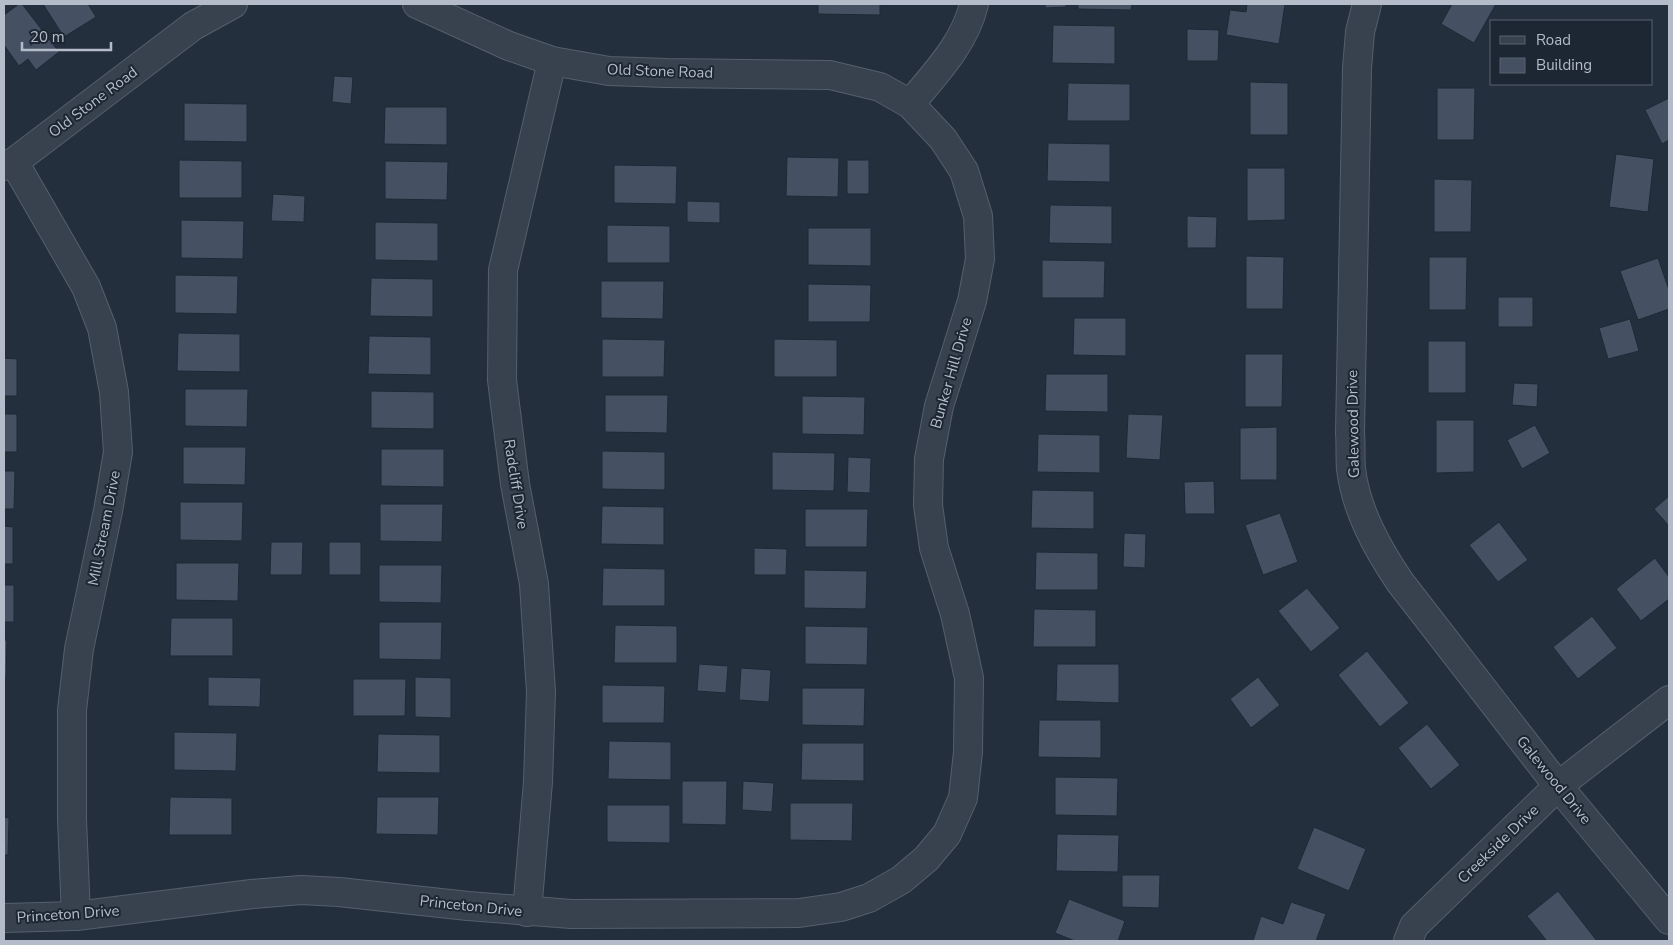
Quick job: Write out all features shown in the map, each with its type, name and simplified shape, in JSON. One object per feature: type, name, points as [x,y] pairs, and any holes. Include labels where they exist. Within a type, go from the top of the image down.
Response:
[{"type":"street","name":"Old Stone Road","points":[[9,164],[194,26],[233,4]]},
{"type":"street","name":"Old Stone Road","points":[[417,4],[509,46],[552,61],[618,71],[830,74],[880,87],[910,104]]},
{"type":"street","points":[[910,104],[947,59],[971,18],[974,4]]},
{"type":"street","name":"Galewood Drive","points":[[1367,4],[1360,32],[1356,68],[1350,433],[1352,469],[1358,501],[1370,533],[1400,582],[1558,786],[1669,920]]},
{"type":"street","name":"Radcliff Drive","points":[[527,912],[538,782],[541,692],[534,584],[515,484],[502,380],[504,270],[552,61]]},
{"type":"street","name":"Bunker Hill Drive","points":[[910,104],[943,138],[964,171],[978,216],[980,259],[972,301],[939,406],[929,459],[928,506],[934,548],[955,614],[969,678],[968,752],[963,798],[947,834],[926,859]]},
{"type":"street","name":"Mill Stream Drive","points":[[9,164],[86,287],[102,328],[114,392],[118,452],[79,649],[72,710],[72,819],[76,916]]},
{"type":"street","name":"Creekside Drive","points":[[1408,941],[1414,926],[1558,786],[1669,700]]},
{"type":"street","name":"Princeton Drive","points":[[4,918],[76,916],[252,894],[301,890],[339,892],[527,912],[571,914],[799,913],[841,907],[869,898],[901,880],[926,859]]},
{"type":"building","points":[[19,4],[22,4],[59,52],[36,70],[28,59],[19,66],[4,45],[4,15]]},
{"type":"building","points":[[43,4],[88,4],[96,17],[64,37]]},
{"type":"building","points":[[818,4],[880,4],[880,15],[818,14]]},
{"type":"building","points":[[1045,4],[1066,4],[1066,7],[1045,8]]},
{"type":"building","points":[[1078,4],[1132,4],[1131,10],[1078,9]]},
{"type":"building","points":[[1247,4],[1285,4],[1279,44],[1226,35],[1230,10],[1246,12]]},
{"type":"building","points":[[1452,4],[1496,4],[1474,43],[1441,24]]},
{"type":"building","points":[[1053,25],[1115,26],[1115,64],[1052,63]]},
{"type":"building","points":[[1187,29],[1219,30],[1218,61],[1187,61]]},
{"type":"building","points":[[334,76],[353,77],[351,104],[332,102]]},
{"type":"building","points":[[1250,82],[1288,83],[1288,135],[1250,135]]},
{"type":"building","points":[[1068,83],[1130,84],[1130,121],[1067,121]]},
{"type":"building","points":[[1437,88],[1475,88],[1474,140],[1437,140]]},
{"type":"building","points":[[1669,98],[1669,140],[1662,144],[1645,110]]},
{"type":"building","points":[[184,103],[247,104],[247,142],[184,141]]},
{"type":"building","points":[[385,107],[447,107],[447,145],[384,144]]},
{"type":"building","points":[[1048,143],[1110,144],[1110,182],[1047,181]]},
{"type":"building","points":[[1616,154],[1654,159],[1648,212],[1609,207]]},
{"type":"building","points":[[787,157],[839,158],[838,197],[786,196]]},
{"type":"building","points":[[179,160],[242,161],[242,198],[179,198]]},
{"type":"building","points":[[847,160],[869,160],[869,194],[847,194]]},
{"type":"building","points":[[385,161],[448,162],[447,200],[385,199]]},
{"type":"building","points":[[614,165],[677,166],[676,204],[614,203]]},
{"type":"building","points":[[1247,168],[1285,168],[1285,220],[1247,221]]},
{"type":"building","points":[[1434,179],[1472,180],[1471,232],[1434,232]]},
{"type":"building","points":[[273,194],[305,196],[304,222],[271,221]]},
{"type":"building","points":[[687,201],[720,202],[720,223],[687,222]]},
{"type":"building","points":[[1050,205],[1112,206],[1112,244],[1049,243]]},
{"type":"building","points":[[1187,216],[1217,217],[1216,248],[1187,248]]},
{"type":"building","points":[[181,220],[244,221],[243,259],[181,258]]},
{"type":"building","points":[[375,222],[438,223],[438,261],[375,260]]},
{"type":"building","points":[[607,225],[670,226],[670,263],[607,263]]},
{"type":"building","points":[[808,228],[871,228],[871,266],[808,265]]},
{"type":"building","points":[[1246,256],[1284,257],[1283,309],[1246,309]]},
{"type":"building","points":[[1429,257],[1467,257],[1466,310],[1429,310]]},
{"type":"building","points":[[1658,258],[1669,290],[1669,309],[1638,320],[1620,271]]},
{"type":"building","points":[[1042,260],[1105,261],[1104,298],[1042,298]]},
{"type":"building","points":[[175,275],[238,276],[237,314],[175,313]]},
{"type":"building","points":[[371,278],[433,279],[433,317],[370,316]]},
{"type":"building","points":[[601,281],[664,281],[663,319],[601,318]]},
{"type":"building","points":[[808,284],[871,285],[870,322],[808,322]]},
{"type":"building","points":[[1498,297],[1533,297],[1533,327],[1498,327]]},
{"type":"building","points":[[1074,318],[1126,318],[1126,356],[1073,355]]},
{"type":"building","points":[[1630,319],[1639,351],[1608,359],[1599,328]]},
{"type":"building","points":[[178,333],[240,334],[240,372],[177,371]]},
{"type":"building","points":[[369,336],[431,337],[431,375],[368,374]]},
{"type":"building","points":[[602,339],[665,340],[664,377],[602,377]]},
{"type":"building","points":[[774,339],[837,340],[837,377],[774,377]]},
{"type":"building","points":[[1428,341],[1466,341],[1466,393],[1428,393]]},
{"type":"building","points":[[1245,354],[1283,354],[1282,407],[1245,407]]},
{"type":"building","points":[[4,358],[17,359],[17,396],[4,396]]},
{"type":"building","points":[[1046,374],[1108,374],[1108,412],[1045,411]]},
{"type":"building","points":[[1514,383],[1538,384],[1537,407],[1512,405]]},
{"type":"building","points":[[185,389],[248,389],[247,427],[185,426]]},
{"type":"building","points":[[371,391],[434,392],[434,429],[371,428]]},
{"type":"building","points":[[605,395],[668,395],[667,433],[605,432]]},
{"type":"building","points":[[802,396],[865,397],[864,435],[802,434]]},
{"type":"building","points":[[4,414],[17,414],[17,452],[4,452]]},
{"type":"building","points":[[1128,414],[1163,415],[1160,460],[1126,458]]},
{"type":"building","points":[[1436,420],[1474,420],[1474,472],[1436,473]]},
{"type":"building","points":[[1535,425],[1550,453],[1522,469],[1507,440]]},
{"type":"building","points":[[1277,427],[1277,480],[1240,480],[1240,428]]},
{"type":"building","points":[[1038,434],[1100,435],[1100,473],[1037,472]]},
{"type":"building","points":[[183,447],[246,447],[245,485],[183,484]]},
{"type":"building","points":[[381,449],[444,449],[444,487],[381,486]]},
{"type":"building","points":[[602,451],[665,452],[665,490],[602,489]]},
{"type":"building","points":[[772,452],[835,453],[834,491],[772,490]]},
{"type":"building","points":[[848,457],[871,458],[870,493],[847,492]]},
{"type":"building","points":[[4,471],[15,471],[14,509],[4,509]]},
{"type":"building","points":[[1214,481],[1215,514],[1185,514],[1184,482]]},
{"type":"building","points":[[1032,490],[1094,491],[1094,529],[1031,528]]},
{"type":"building","points":[[1669,496],[1669,526],[1654,509]]},
{"type":"building","points":[[180,502],[243,502],[242,541],[180,540]]},
{"type":"building","points":[[380,504],[443,504],[442,542],[380,541]]},
{"type":"building","points":[[602,506],[664,507],[664,545],[601,544]]},
{"type":"building","points":[[805,509],[868,509],[867,547],[805,547]]},
{"type":"building","points":[[1280,513],[1298,562],[1263,575],[1245,525]]},
{"type":"building","points":[[1499,522],[1528,560],[1498,582],[1469,545]]},
{"type":"building","points":[[4,526],[13,527],[13,564],[4,564]]},
{"type":"building","points":[[1124,533],[1146,534],[1145,568],[1123,567]]},
{"type":"building","points":[[271,542],[303,542],[302,575],[270,575]]},
{"type":"building","points":[[329,542],[361,542],[361,575],[329,575]]},
{"type":"building","points":[[754,548],[787,549],[786,575],[754,575]]},
{"type":"building","points":[[1036,552],[1098,553],[1098,590],[1035,590]]},
{"type":"building","points":[[1655,558],[1669,577],[1669,599],[1641,621],[1616,589]]},
{"type":"building","points":[[176,563],[239,563],[238,601],[176,600]]},
{"type":"building","points":[[379,565],[442,565],[441,603],[379,602]]},
{"type":"building","points":[[603,568],[665,569],[665,606],[602,606]]},
{"type":"building","points":[[804,570],[867,571],[866,609],[804,608]]},
{"type":"building","points":[[4,585],[14,585],[14,622],[4,622]]},
{"type":"building","points":[[1307,588],[1340,628],[1311,652],[1278,611]]},
{"type":"building","points":[[1034,609],[1096,610],[1096,647],[1033,647]]},
{"type":"building","points":[[1592,616],[1617,648],[1578,679],[1553,647]]},
{"type":"building","points":[[171,618],[233,618],[233,656],[170,656]]},
{"type":"building","points":[[379,622],[442,622],[441,660],[379,659]]},
{"type":"building","points":[[615,625],[677,626],[677,663],[614,663]]},
{"type":"building","points":[[805,626],[868,627],[867,665],[805,664]]},
{"type":"building","points":[[4,640],[7,640],[6,678],[4,678]]},
{"type":"building","points":[[1367,651],[1409,703],[1380,727],[1338,675]]},
{"type":"building","points":[[699,664],[728,666],[726,693],[697,691]]},
{"type":"building","points":[[1057,664],[1119,664],[1119,703],[1056,701]]},
{"type":"building","points":[[741,668],[771,670],[769,702],[739,700]]},
{"type":"building","points":[[208,677],[261,678],[260,707],[208,706]]},
{"type":"building","points":[[415,677],[451,678],[451,718],[415,717]]},
{"type":"building","points":[[1258,677],[1280,705],[1251,728],[1230,699]]},
{"type":"building","points":[[353,679],[406,679],[405,716],[353,716]]},
{"type":"building","points":[[602,685],[665,686],[664,723],[602,723]]},
{"type":"building","points":[[802,688],[865,688],[864,726],[802,725]]},
{"type":"building","points":[[1039,720],[1101,720],[1101,758],[1038,757]]},
{"type":"building","points":[[1427,724],[1460,765],[1431,789],[1398,748]]},
{"type":"building","points":[[174,732],[237,733],[236,771],[174,770]]},
{"type":"building","points":[[378,734],[440,735],[440,773],[377,772]]},
{"type":"building","points":[[609,741],[671,742],[671,780],[608,779]]},
{"type":"building","points":[[802,743],[864,743],[864,781],[801,780]]},
{"type":"building","points":[[1055,777],[1118,778],[1117,816],[1055,815]]},
{"type":"building","points":[[682,781],[727,781],[726,825],[682,824]]},
{"type":"building","points":[[743,781],[774,783],[772,812],[742,810]]},
{"type":"building","points":[[170,797],[232,798],[232,835],[169,835]]},
{"type":"building","points":[[377,797],[439,797],[438,835],[376,834]]},
{"type":"building","points":[[790,803],[853,803],[852,841],[790,840]]},
{"type":"building","points":[[607,805],[670,805],[670,843],[607,842]]},
{"type":"building","points":[[4,817],[9,818],[8,855],[4,855]]},
{"type":"building","points":[[1314,827],[1366,849],[1349,891],[1297,869]]},
{"type":"building","points":[[1057,834],[1119,835],[1118,872],[1056,871]]},
{"type":"building","points":[[1122,875],[1160,875],[1159,908],[1122,907]]},
{"type":"building","points":[[1558,891],[1597,941],[1547,941],[1527,916]]},
{"type":"building","points":[[1069,899],[1125,921],[1118,941],[1075,941],[1055,933]]},
{"type":"building","points":[[1291,902],[1326,914],[1316,941],[1253,941],[1261,916],[1283,924]]}]
